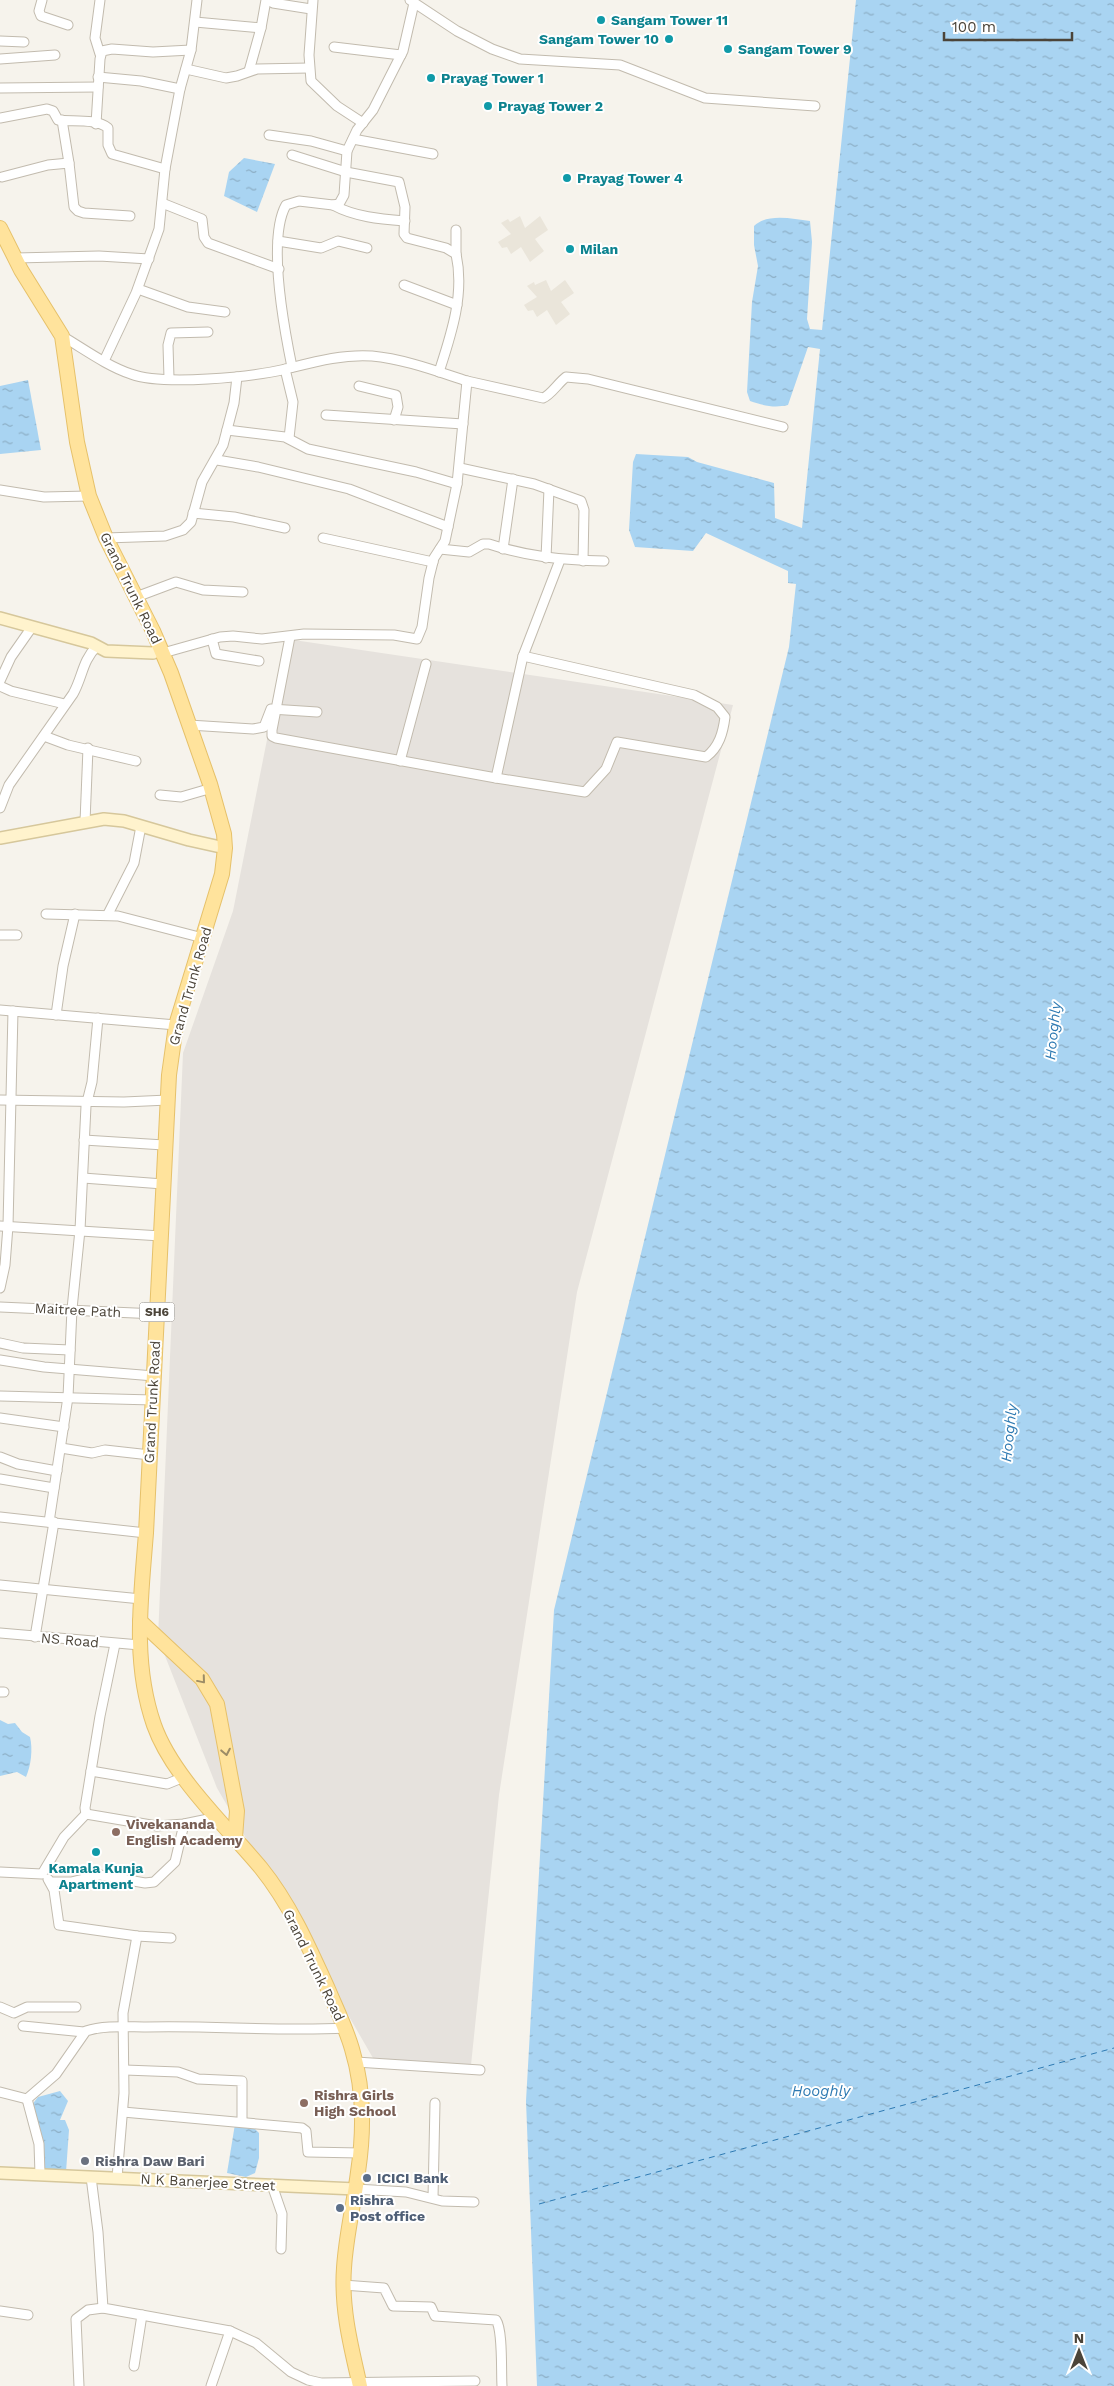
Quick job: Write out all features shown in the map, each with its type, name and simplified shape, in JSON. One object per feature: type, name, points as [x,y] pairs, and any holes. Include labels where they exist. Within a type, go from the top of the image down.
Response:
[{"type":"main road","name":"Grand Trunk Road","points":[[0,228],[31,287],[62,336],[78,450],[89,496],[106,538],[162,651],[222,820],[225,848],[222,874],[176,1025],[168,1100],[164,1144],[140,1645],[145,1692],[154,1726],[161,1742],[184,1777],[262,1870],[294,1918],[345,2028],[356,2062],[362,2112],[360,2153],[356,2189],[349,2220],[343,2285],[347,2327],[359,2384]]},
{"type":"main road","points":[[140,1621],[202,1679],[217,1704],[237,1811],[234,1838]]},
{"type":"street","points":[[42,0],[41,16],[68,25]]},
{"type":"street","points":[[96,124],[100,54],[95,38],[100,0]]},
{"type":"street","points":[[104,361],[138,288],[159,229],[165,170],[180,89],[192,50],[196,0]]},
{"type":"street","points":[[249,72],[267,0],[273,3],[312,4],[309,68],[311,81],[316,88],[362,123]]},
{"type":"street","points":[[333,206],[339,204],[344,195],[348,151],[362,123],[373,110],[401,55],[407,39],[412,2],[457,30],[492,48],[520,59],[620,65],[705,98],[816,106]]},
{"type":"street","points":[[195,22],[261,28]]},
{"type":"street","points":[[0,40],[24,42]]},
{"type":"street","points":[[334,47],[401,55]]},
{"type":"street","points":[[100,54],[106,49],[154,52],[192,50]]},
{"type":"street","points":[[0,59],[55,55]]},
{"type":"street","points":[[186,69],[226,78],[262,68],[309,68]]},
{"type":"street","points":[[98,77],[140,81],[180,89]]},
{"type":"street","points":[[0,88],[98,87]]},
{"type":"street","points":[[0,118],[46,109],[53,111],[55,118],[96,124],[108,128],[108,145],[112,154],[165,170]]},
{"type":"street","points":[[62,120],[70,163],[74,207],[78,211],[130,216]]},
{"type":"street","points":[[269,135],[312,141],[348,151]]},
{"type":"street","points":[[353,140],[433,154]]},
{"type":"street","points":[[292,155],[346,172],[399,182],[405,207],[404,234],[407,238],[446,248],[456,254]]},
{"type":"street","points":[[2,177],[48,164],[70,163]]},
{"type":"street","points":[[289,438],[293,402],[279,269],[278,241],[280,216],[286,205],[299,201],[310,201],[373,218],[404,221]]},
{"type":"street","points":[[162,202],[202,219],[204,237],[208,243],[279,269]]},
{"type":"street","points":[[439,372],[457,305],[456,230]]},
{"type":"street","points":[[278,241],[321,248],[338,241],[367,248]]},
{"type":"street","points":[[16,258],[99,256],[149,259]]},
{"type":"street","points":[[404,285],[457,305]]},
{"type":"street","points":[[138,288],[188,306],[225,312]]},
{"type":"street","points":[[169,378],[168,345],[171,333],[208,332]]},
{"type":"street","points":[[62,336],[104,361],[133,375],[169,378],[237,377],[289,368],[309,361],[371,356],[398,360],[467,381],[544,398],[549,396],[556,384],[566,377],[588,380],[783,427]]},
{"type":"street","points":[[106,538],[165,536],[183,530],[191,522],[202,482],[216,460],[227,430],[234,403],[237,377]]},
{"type":"street","points":[[0,618],[96,646],[106,651],[122,652],[162,651],[233,636],[262,640],[304,634],[394,635],[417,639],[422,628],[433,562],[444,542],[457,484],[467,381]]},
{"type":"street","points":[[359,386],[396,395],[398,407],[394,420]]},
{"type":"street","points":[[326,415],[463,424]]},
{"type":"street","points":[[227,430],[289,438],[308,449],[416,472],[457,484]]},
{"type":"street","points":[[216,460],[258,467],[348,489],[448,527]]},
{"type":"street","points":[[460,468],[513,478],[576,498],[583,504],[583,561]]},
{"type":"street","points":[[503,549],[513,478]]},
{"type":"street","points":[[546,558],[549,489]]},
{"type":"street","points":[[0,490],[44,497],[89,496]]},
{"type":"street","points":[[193,513],[234,517],[284,528]]},
{"type":"street","points":[[323,538],[433,562]]},
{"type":"street","points":[[440,549],[469,552],[483,544],[546,558],[604,562]]},
{"type":"street","points":[[496,778],[523,656],[560,560]]},
{"type":"street","points":[[136,596],[176,582],[203,590],[243,592]]},
{"type":"street","points":[[0,681],[11,657],[32,627]]},
{"type":"street","points":[[290,637],[272,736],[276,738],[496,778],[585,792],[606,769],[617,742],[706,757],[714,750],[724,730],[725,717],[717,707],[694,696],[523,656]]},
{"type":"street","points":[[212,639],[216,654],[259,661]]},
{"type":"street","points":[[0,808],[9,785],[78,684],[88,655],[96,646]]},
{"type":"street","points":[[400,760],[426,664]]},
{"type":"street","points":[[0,686],[18,693],[65,704]]},
{"type":"street","points":[[190,726],[261,728],[264,727],[271,709],[317,712]]},
{"type":"street","points":[[44,736],[68,745],[88,748],[136,761]]},
{"type":"street","points":[[85,822],[88,748]]},
{"type":"street","points":[[160,795],[181,797],[212,788]]},
{"type":"street","points":[[0,838],[53,830],[104,819],[124,821],[225,848]]},
{"type":"street","points":[[108,914],[134,863],[140,826]]},
{"type":"street","points":[[46,914],[108,914],[203,938]]},
{"type":"street","points":[[56,1015],[63,966],[75,914]]},
{"type":"street","points":[[0,935],[17,935]]},
{"type":"street","points":[[0,1010],[176,1025]]},
{"type":"street","points":[[0,1288],[5,1265],[4,1202],[10,1166],[13,1011]]},
{"type":"street","points":[[35,1637],[68,1397],[72,1309],[80,1230],[87,1100],[92,1082],[98,1018]]},
{"type":"street","points":[[0,1100],[168,1100]]},
{"type":"street","points":[[84,1140],[164,1144]]},
{"type":"street","points":[[0,1164],[10,1166]]},
{"type":"street","points":[[82,1178],[163,1184]]},
{"type":"street","points":[[4,1226],[160,1236]]},
{"type":"street","name":"Maitree Path","points":[[0,1307],[157,1314]]},
{"type":"street","points":[[0,1343],[23,1348],[70,1350]]},
{"type":"street","points":[[0,1360],[69,1369],[154,1376]]},
{"type":"street","points":[[0,1396],[153,1400]]},
{"type":"street","points":[[0,1418],[64,1427]]},
{"type":"street","points":[[61,1448],[85,1452],[105,1450],[150,1455]]},
{"type":"street","points":[[0,1457],[18,1464],[57,1470]]},
{"type":"street","points":[[0,1478],[54,1488]]},
{"type":"street","points":[[0,1517],[146,1533]]},
{"type":"street","points":[[0,1585],[141,1599]]},
{"type":"street","name":"NS Road","points":[[0,1633],[140,1645]]},
{"type":"street","points":[[86,1814],[85,1808],[91,1771],[115,1644]]},
{"type":"street","points":[[91,1771],[166,1784],[184,1777]]},
{"type":"street","points":[[42,1874],[64,1837],[86,1814],[92,1813],[157,1826],[184,1824],[218,1817]]},
{"type":"street","points":[[51,1882],[75,1882],[100,1875],[145,1883],[154,1882],[175,1862],[184,1824]]},
{"type":"street","points":[[0,1872],[42,1874],[51,1882],[59,1925],[137,1936],[171,1938]]},
{"type":"street","points":[[116,2178],[125,2070],[123,2013],[137,1936]]},
{"type":"street","points":[[0,2007],[14,2013],[27,2007],[76,2007]]},
{"type":"street","points":[[23,2026],[84,2032],[124,2027],[309,2030],[345,2028]]},
{"type":"street","points":[[27,2099],[56,2074],[84,2032]]},
{"type":"street","points":[[356,2062],[480,2070]]},
{"type":"street","points":[[125,2070],[178,2072],[202,2080],[242,2081],[242,2122]]},
{"type":"street","points":[[0,2092],[27,2099]]},
{"type":"street","points":[[27,2099],[39,2144],[40,2174]]},
{"type":"street","points":[[432,2198],[435,2103]]},
{"type":"street","points":[[122,2112],[304,2128],[309,2153],[360,2153]]},
{"type":"street","name":"N K Banerjee Street","points":[[0,2174],[40,2174],[356,2189]]},
{"type":"street","points":[[90,2177],[97,2217],[103,2308]]},
{"type":"street","points":[[272,2185],[282,2214],[281,2249]]},
{"type":"street","points":[[356,2189],[406,2192],[432,2198],[474,2202]]},
{"type":"street","points":[[343,2285],[384,2288],[393,2306],[431,2307],[436,2316],[496,2320],[500,2340],[502,2386]]},
{"type":"street","points":[[79,2386],[76,2319],[88,2310],[103,2308],[230,2331],[256,2343],[291,2372],[308,2380],[336,2384],[475,2381]]},
{"type":"street","points":[[0,2311],[28,2315]]},
{"type":"street","points":[[134,2366],[142,2315]]},
{"type":"street","points":[[211,2386],[230,2331]]},
{"type":"shaded area","points":[[520,216],[525,228],[540,216],[548,230],[535,239],[544,251],[530,262],[521,247],[511,254],[507,247],[502,248],[498,242],[511,234],[501,223],[508,219],[510,222]]},
{"type":"shaded area","points":[[546,280],[551,291],[565,280],[574,293],[561,302],[570,314],[556,325],[547,310],[537,317],[533,310],[528,311],[524,305],[537,297],[527,286],[534,282],[535,285]]},
{"type":"shaded area","points":[[287,639],[733,705],[577,1292],[499,1795],[471,2065],[373,2058],[217,1788],[158,1638],[183,1053],[233,911]]},
{"type":"water","name":"Hooghly","points":[[856,0],[1114,0],[1114,2386],[537,2386],[526,2101],[554,1610],[789,647],[796,584],[788,583],[788,571],[706,533],[693,551],[635,547],[629,530],[633,462],[636,454],[688,457],[697,462],[774,483],[775,518],[802,528],[820,349],[808,347],[788,405],[769,406],[750,401],[747,392],[752,302],[758,266],[754,245],[754,226],[766,219],[773,218],[810,221],[812,242],[807,319],[810,329],[822,330]]},
{"type":"water","points":[[244,158],[275,164],[257,212],[224,196],[229,172]]},
{"type":"water","points":[[28,380],[41,450],[0,454],[0,386]]},
{"type":"water","points":[[0,1720],[8,1724],[15,1723],[22,1732],[30,1737],[31,1757],[26,1777],[17,1772],[0,1776]]},
{"type":"water","points":[[60,2091],[68,2101],[60,2120],[65,2120],[69,2130],[66,2172],[46,2173],[31,2106],[38,2097]]},
{"type":"water","points":[[235,2124],[253,2127],[259,2133],[259,2158],[255,2173],[246,2177],[227,2173]]},
{"type":"ferry route","points":[[539,2204],[1114,2048]]},
{"type":"place","name":"Sangam Tower 11","points":[[601,20]]},
{"type":"place","name":"Sangam Tower 10","points":[[669,39]]},
{"type":"place","name":"Sangam Tower 9","points":[[728,49]]},
{"type":"place","name":"Prayag Tower 1","points":[[431,78]]},
{"type":"place","name":"Prayag Tower 2","points":[[488,106]]},
{"type":"place","name":"Prayag Tower 4","points":[[567,178]]},
{"type":"place","name":"Milan","points":[[570,249]]},
{"type":"place","name":"Vivekananda English Academy","points":[[116,1832]]},
{"type":"place","name":"Kamala Kunja Apartment","points":[[96,1852]]},
{"type":"place","name":"Rishra Girls High School","points":[[304,2103]]},
{"type":"place","name":"Rishra Daw Bari","points":[[85,2161]]},
{"type":"place","name":"ICICI Bank","points":[[367,2178]]},
{"type":"place","name":"Rishra Post office","points":[[340,2208]]}]
